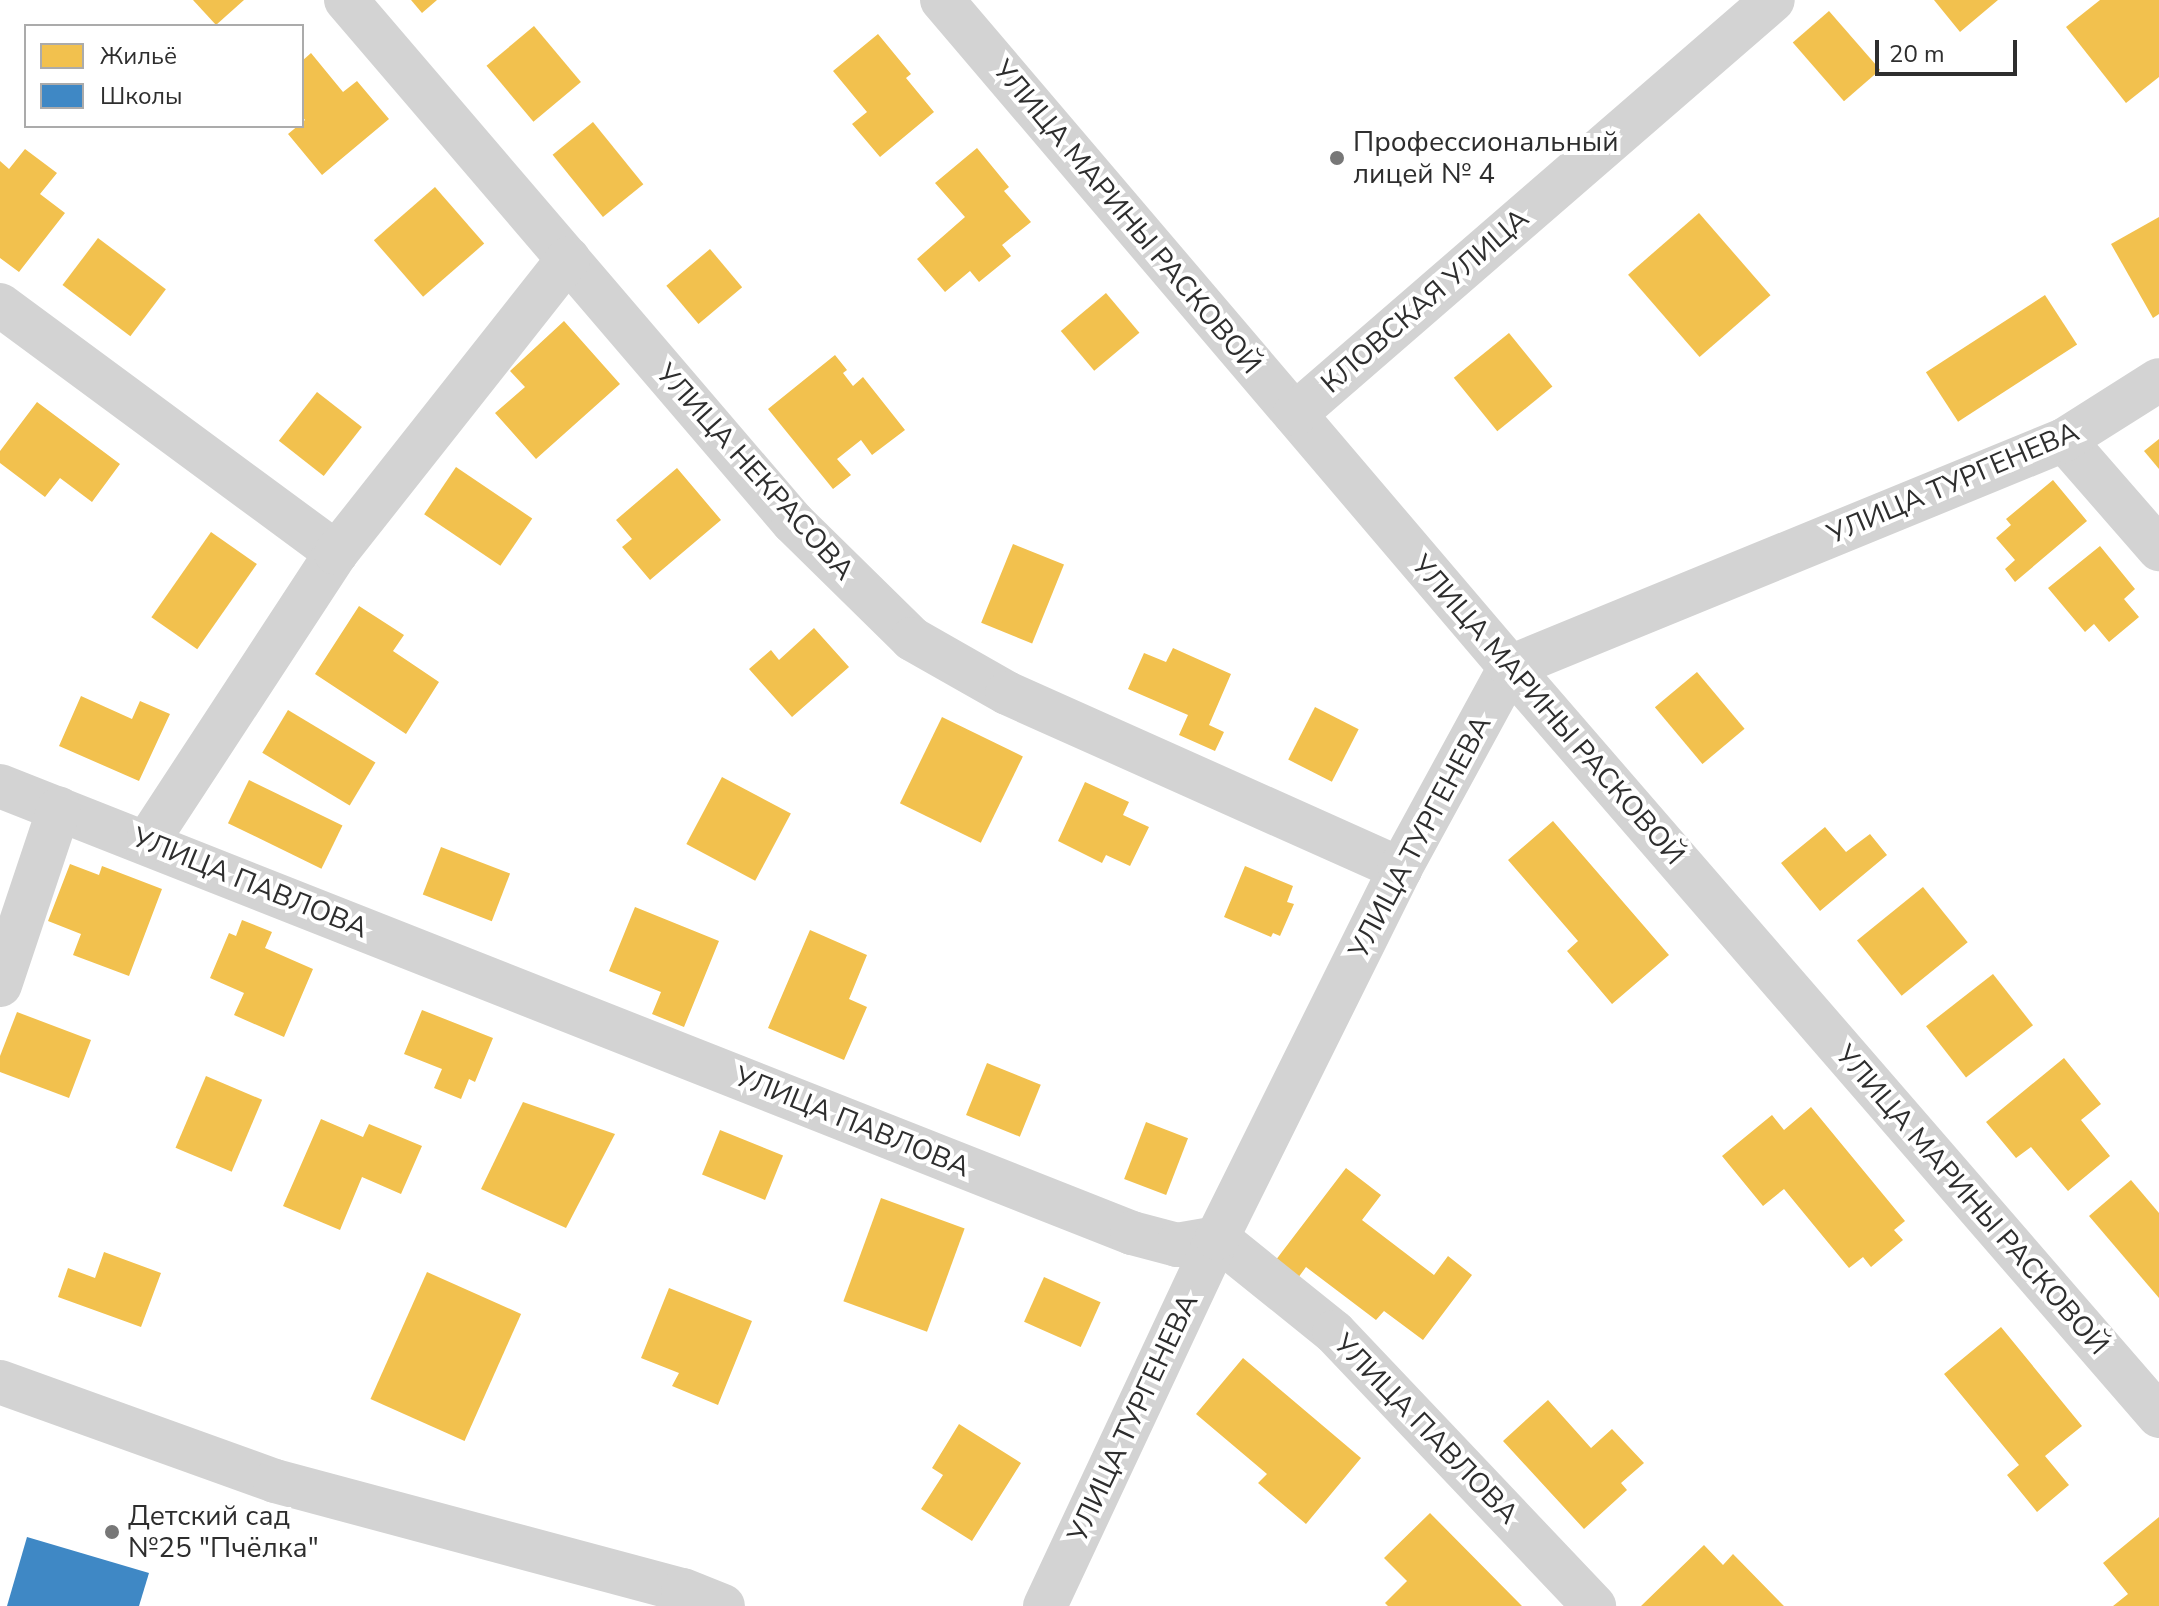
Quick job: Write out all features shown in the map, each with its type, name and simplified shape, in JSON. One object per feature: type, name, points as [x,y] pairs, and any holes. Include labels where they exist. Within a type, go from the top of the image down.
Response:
[{"type":"street","name":"УЛИЦА НЕКРАСОВА","points":[[346,0],[793,522],[912,639],[1007,693],[1400,869]]},
{"type":"street","name":"УЛИЦА МАРИНЫ РАСКОВОЙ","points":[[942,0],[1510,667],[2159,1416]]},
{"type":"street","name":"КЛОВСКАЯ УЛИЦА","points":[[1295,414],[1773,0]]},
{"type":"street","points":[[147,842],[336,553],[568,259]]},
{"type":"street","points":[[0,305],[336,553]]},
{"type":"street","name":"УЛИЦА ТУРГЕНЕВА","points":[[1045,1606],[1217,1238],[1400,869],[1510,667],[2064,440],[2159,380]]},
{"type":"street","points":[[2064,440],[2159,549]]},
{"type":"street","name":"УЛИЦА ПАВЛОВА","points":[[0,786],[1132,1233],[1177,1245],[1217,1238],[1334,1332],[1594,1606]]},
{"type":"street","points":[[0,985],[59,809]]},
{"type":"street","points":[[0,1382],[275,1481],[683,1590],[723,1606]]},
{"type":"building: Жильё","points":[[193,0],[244,0],[217,24]]},
{"type":"building: Жильё","points":[[411,0],[437,0],[422,13]]},
{"type":"building: Жильё","points":[[1934,0],[1998,0],[1960,32]]},
{"type":"building: Жильё","points":[[2100,0],[2159,0],[2159,77],[2126,103],[2066,27]]},
{"type":"building: Жильё","points":[[1829,11],[1880,70],[1844,101],[1793,42]]},
{"type":"building: Жильё","points":[[534,26],[581,82],[533,122],[487,66]]},
{"type":"building: Жильё","points":[[878,34],[911,74],[906,78],[934,112],[880,157],[852,124],[867,112],[833,71]]},
{"type":"building: Жильё","points":[[311,53],[343,92],[357,81],[389,119],[322,175],[288,134],[295,128],[304,128],[304,59]]},
{"type":"building: Жильё","points":[[593,122],[643,184],[603,217],[553,155]]},
{"type":"building: Жильё","points":[[977,148],[1009,187],[1004,191],[1031,222],[1002,245],[1011,256],[979,282],[970,271],[945,292],[917,259],[965,217],[935,183]]},
{"type":"building: Жильё","points":[[25,149],[57,173],[40,194],[65,213],[19,272],[0,258],[0,161],[9,169]]},
{"type":"building: Жильё","points":[[435,187],[484,244],[423,297],[374,240]]},
{"type":"building: Жильё","points":[[1699,213],[1771,295],[1700,357],[1628,275]]},
{"type":"building: Жильё","points":[[2159,217],[2159,314],[2153,318],[2111,244]]},
{"type":"building: Жильё","points":[[98,238],[166,289],[130,336],[62,285]]},
{"type":"building: Жильё","points":[[710,249],[742,287],[698,324],[666,286]]},
{"type":"building: Жильё","points":[[1106,293],[1139,333],[1094,371],[1061,331]]},
{"type":"building: Жильё","points":[[2045,295],[2077,344],[1958,422],[1926,372]]},
{"type":"building: Жильё","points":[[564,321],[620,384],[536,459],[495,413],[525,387],[510,371]]},
{"type":"building: Жильё","points":[[1509,333],[1552,387],[1497,431],[1454,378]]},
{"type":"building: Жильё","points":[[835,355],[847,370],[843,373],[853,386],[863,377],[905,430],[872,455],[861,440],[837,459],[851,475],[833,489],[768,409]]},
{"type":"building: Жильё","points":[[317,392],[362,427],[324,476],[279,441]]},
{"type":"building: Жильё","points":[[37,402],[120,464],[92,502],[60,478],[45,497],[0,463],[0,451]]},
{"type":"building: Жильё","points":[[2159,439],[2159,469],[2144,451]]},
{"type":"building: Жильё","points":[[456,467],[532,518],[500,566],[424,514]]},
{"type":"building: Жильё","points":[[677,468],[721,520],[650,580],[622,547],[632,539],[616,520]]},
{"type":"building: Жильё","points":[[2053,480],[2087,521],[2015,582],[2005,569],[2015,560],[1996,538],[2011,525],[2006,519]]},
{"type":"building: Жильё","points":[[211,532],[257,564],[197,649],[151,617]]},
{"type":"building: Жильё","points":[[1013,544],[1064,565],[1032,643],[981,623]]},
{"type":"building: Жильё","points":[[2100,546],[2135,589],[2124,599],[2139,617],[2109,642],[2094,624],[2085,632],[2048,588]]},
{"type":"building: Жильё","points":[[359,606],[404,635],[393,651],[439,682],[406,734],[315,674]]},
{"type":"building: Жильё","points":[[814,628],[849,667],[792,717],[749,669],[771,650],[779,660]]},
{"type":"building: Жильё","points":[[1173,648],[1231,674],[1209,725],[1224,732],[1215,751],[1179,735],[1188,715],[1128,689],[1144,653],[1166,662]]},
{"type":"building: Жильё","points":[[1697,672],[1745,729],[1702,764],[1655,707]]},
{"type":"building: Жильё","points":[[81,696],[132,719],[140,701],[170,714],[139,781],[59,746]]},
{"type":"building: Жильё","points":[[1315,707],[1359,729],[1332,782],[1288,760]]},
{"type":"building: Жильё","points":[[288,710],[375,763],[350,805],[262,753]]},
{"type":"building: Жильё","points":[[942,717],[1023,756],[981,843],[900,803]]},
{"type":"building: Жильё","points":[[722,777],[791,814],[755,881],[686,844]]},
{"type":"building: Жильё","points":[[249,780],[342,826],[321,869],[228,823]]},
{"type":"building: Жильё","points":[[1085,782],[1129,802],[1123,815],[1149,827],[1130,866],[1106,855],[1102,863],[1058,841]]},
{"type":"building: Жильё","points":[[1553,821],[1669,955],[1612,1004],[1567,951],[1578,941],[1508,860]]},
{"type":"building: Жильё","points":[[1825,827],[1846,852],[1870,834],[1887,855],[1820,911],[1781,863]]},
{"type":"building: Жильё","points":[[441,847],[510,874],[492,921],[423,895]]},
{"type":"building: Жильё","points":[[70,864],[99,875],[102,866],[162,889],[129,976],[73,955],[81,934],[48,921]]},
{"type":"building: Жильё","points":[[1245,866],[1293,886],[1287,902],[1294,904],[1280,936],[1273,933],[1271,937],[1224,917]]},
{"type":"building: Жильё","points":[[1923,887],[1968,942],[1902,996],[1857,940]]},
{"type":"building: Жильё","points":[[635,907],[719,941],[684,1027],[652,1014],[661,992],[609,971]]},
{"type":"building: Жильё","points":[[242,920],[272,932],[265,948],[313,969],[284,1037],[234,1015],[244,993],[210,978],[229,933],[236,936]]},
{"type":"building: Жильё","points":[[810,930],[867,955],[849,999],[867,1007],[844,1060],[768,1028]]},
{"type":"building: Жильё","points":[[1993,974],[2033,1025],[1966,1078],[1926,1026]]},
{"type":"building: Жильё","points":[[422,1010],[493,1038],[475,1082],[469,1079],[461,1099],[434,1088],[442,1069],[404,1054]]},
{"type":"building: Жильё","points":[[17,1012],[91,1040],[69,1098],[0,1072],[0,1056]]},
{"type":"building: Жильё","points":[[2064,1058],[2101,1104],[2081,1120],[2110,1156],[2068,1191],[2031,1147],[2016,1158],[1986,1122]]},
{"type":"building: Жильё","points":[[987,1063],[1041,1085],[1020,1137],[966,1115]]},
{"type":"building: Жильё","points":[[206,1076],[262,1100],[232,1172],[176,1148]]},
{"type":"building: Жильё","points":[[523,1102],[615,1134],[566,1228],[481,1189]]},
{"type":"building: Жильё","points":[[1811,1107],[1905,1221],[1894,1230],[1903,1240],[1871,1267],[1863,1257],[1849,1268],[1784,1189],[1763,1206],[1722,1156],[1772,1115],[1784,1130]]},
{"type":"building: Жильё","points":[[321,1119],[363,1137],[369,1124],[422,1146],[401,1194],[362,1177],[340,1230],[283,1206]]},
{"type":"building: Жильё","points":[[1146,1122],[1188,1138],[1166,1195],[1124,1179]]},
{"type":"building: Жильё","points":[[720,1130],[783,1155],[765,1200],[702,1175]]},
{"type":"building: Жильё","points":[[1346,1168],[1381,1195],[1362,1220],[1434,1275],[1448,1256],[1472,1275],[1423,1340],[1384,1311],[1376,1320],[1306,1267],[1295,1282],[1272,1265]]},
{"type":"building: Жильё","points":[[2131,1180],[2159,1213],[2159,1298],[2089,1216]]},
{"type":"building: Жильё","points":[[881,1198],[965,1228],[927,1332],[843,1301]]},
{"type":"building: Жильё","points":[[104,1252],[161,1273],[141,1327],[58,1297],[68,1268],[95,1278]]},
{"type":"building: Жильё","points":[[427,1272],[521,1314],[465,1441],[370,1399]]},
{"type":"building: Жильё","points":[[1044,1277],[1101,1302],[1081,1347],[1024,1322]]},
{"type":"building: Жильё","points":[[669,1288],[752,1321],[718,1405],[672,1386],[679,1373],[641,1358]]},
{"type":"building: Жильё","points":[[2001,1327],[2082,1426],[2045,1456],[2069,1485],[2037,1512],[2007,1475],[2019,1465],[1944,1374]]},
{"type":"building: Жильё","points":[[1243,1358],[1361,1458],[1306,1524],[1258,1483],[1267,1474],[1196,1414]]},
{"type":"building: Жильё","points":[[1548,1400],[1591,1448],[1612,1429],[1644,1463],[1621,1483],[1627,1490],[1584,1529],[1503,1441]]},
{"type":"building: Жильё","points":[[959,1424],[1021,1463],[972,1541],[921,1509],[943,1475],[932,1468]]},
{"type":"building: Жильё","points":[[1430,1513],[1522,1606],[1388,1606],[1385,1603],[1407,1581],[1384,1558]]},
{"type":"building: Жильё","points":[[2159,1517],[2159,1606],[2113,1606],[2128,1594],[2103,1563]]},
{"type":"building: Жильё","points":[[1704,1545],[1723,1565],[1733,1554],[1784,1606],[1641,1606]]},
{"type":"building: Школы","points":[[27,1537],[149,1573],[139,1606],[7,1606]]},
{"type":"place","name":"Профессиональный лицей № 4","points":[[1337,158]]},
{"type":"place","name":"Детский сад №25 \"Пчёлка\"","points":[[112,1532]]}]
